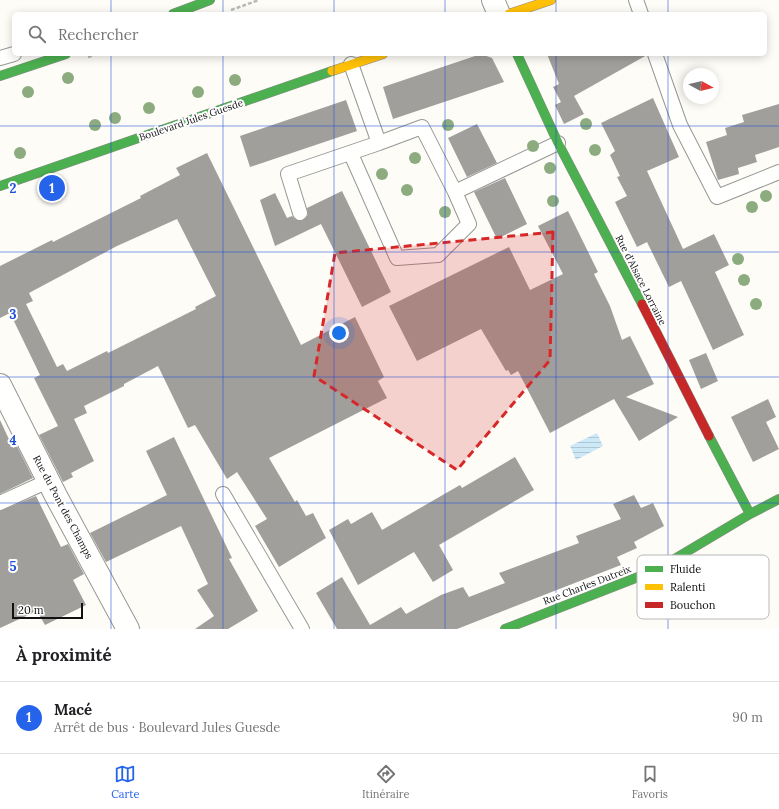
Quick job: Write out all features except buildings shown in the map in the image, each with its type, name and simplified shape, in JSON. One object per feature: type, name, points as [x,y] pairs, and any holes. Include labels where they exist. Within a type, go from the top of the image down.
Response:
[{"type":"street","points":[[178,12],[210,0]]},
{"type":"street","points":[[493,0],[498,12]]},
{"type":"street","points":[[515,12],[551,0]]},
{"type":"street","points":[[0,76],[60,56]]},
{"type":"street","name":"Boulevard Jules Guesde","points":[[0,186],[377,56]]},
{"type":"street","name":"Rue d'Alsace Lorraine","points":[[518,56],[558,143],[750,514]]},
{"type":"street","name":"Rue du Pont des Champs","points":[[0,384],[48,481],[128,629]]},
{"type":"street","name":"Rue Charles Dutreix","points":[[681,555],[750,514],[779,499]]},
{"type":"street","name":"Rue Charles Dutreix","points":[[505,629],[637,577]]},
{"type":"lane","points":[[636,0],[640,12]]},
{"type":"lane","points":[[0,58],[12,55]]},
{"type":"lane","points":[[656,56],[680,125],[717,197],[779,172]]},
{"type":"lane","points":[[351,64],[379,143]]},
{"type":"lane","points":[[300,213],[288,174],[351,154],[422,127],[455,192],[469,224],[438,254],[397,258],[351,154]]},
{"type":"lane","points":[[455,192],[558,143]]},
{"type":"lane","points":[[0,503],[48,481]]},
{"type":"lane","points":[[223,494],[302,629]]},
{"type":"path","points":[[226,12],[259,0]]},
{"type":"highlighted area","points":[[553,232],[550,360],[457,470],[314,376],[335,253]]},
{"type":"water","points":[[597,433],[603,446],[576,460],[570,446]]},
{"type":"traffic: fast","points":[[178,12],[210,0]]},
{"type":"traffic: fast","points":[[0,76],[60,56]]},
{"type":"traffic: fast","points":[[518,56],[558,143],[642,304]]},
{"type":"traffic: fast","points":[[0,186],[332,71]]},
{"type":"traffic: fast","points":[[709,436],[750,514]]},
{"type":"traffic: fast","points":[[681,555],[750,514],[779,499]]},
{"type":"traffic: fast","points":[[505,629],[637,577]]},
{"type":"traffic: slow","points":[[515,12],[551,0]]},
{"type":"traffic: slow","points":[[332,71],[377,56]]},
{"type":"traffic: jam","points":[[642,304],[709,436]]},
{"type":"place","name":"Macé","points":[[52,188]]}]
